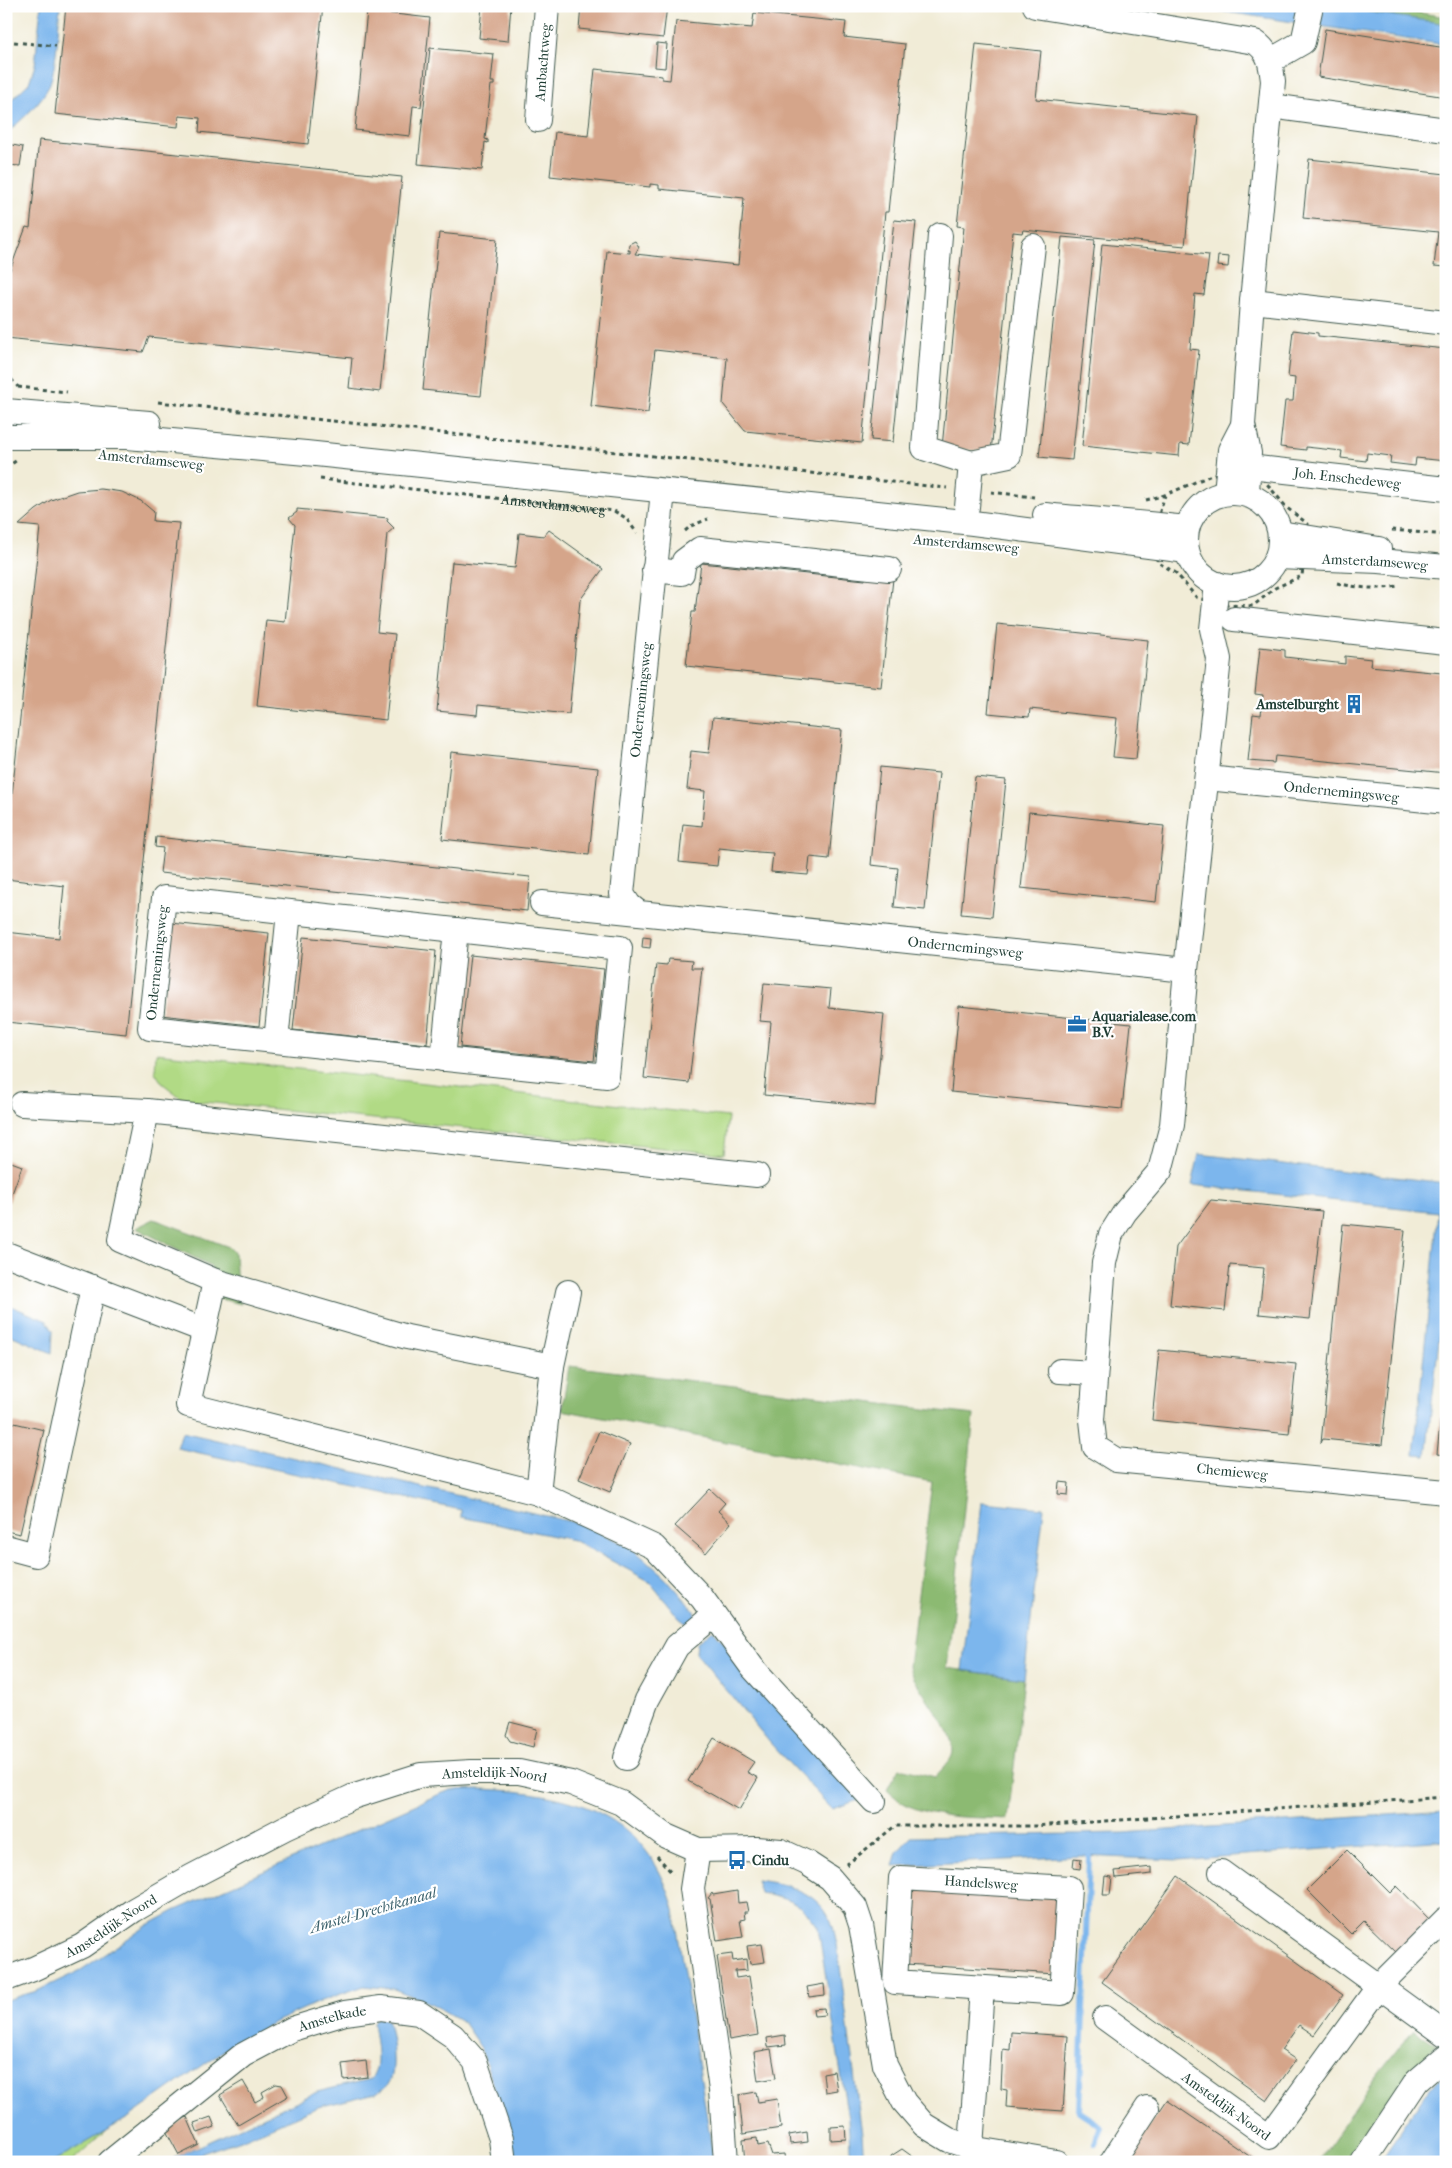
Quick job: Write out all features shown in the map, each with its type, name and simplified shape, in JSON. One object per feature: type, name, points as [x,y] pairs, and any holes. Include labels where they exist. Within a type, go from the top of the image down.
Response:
[{"type":"street","name":"Ambachtweg","points":[[538,120],[547,6]]},
{"type":"street","points":[[1035,6],[1255,42],[1262,47],[1270,61],[1273,81],[1252,301],[1243,425],[1230,450],[1239,482],[1269,509],[1276,520],[1280,533],[1278,557],[1271,568],[1262,578],[1227,600]]},
{"type":"street","points":[[1270,61],[1304,42],[1310,6]]},
{"type":"street","points":[[1271,106],[1446,130]]},
{"type":"street","points":[[940,236],[924,448],[971,462],[1009,455],[1033,246]]},
{"type":"street","points":[[1252,301],[1446,323]]},
{"type":"street","name":"Amsterdamseweg","points":[[6,411],[79,416],[510,459],[968,499],[1109,522],[1159,536],[1187,551]]},
{"type":"street","name":"Amsterdamseweg","points":[[6,437],[127,437],[306,453],[973,523],[1159,536],[1187,528]]},
{"type":"street","points":[[968,499],[971,462]]},
{"type":"street","points":[[1239,482],[1202,505],[1193,515],[1187,528],[1187,551],[1193,566],[1227,600],[1446,642]]},
{"type":"street","name":"Joh. Enschedeweg","points":[[1239,482],[1446,490]]},
{"type":"street","name":"Ondernemingsweg","points":[[639,913],[629,905],[622,894],[657,541],[664,491]]},
{"type":"street","name":"Amsterdamseweg","points":[[1280,533],[1305,548],[1379,561],[1446,567]]},
{"type":"street","name":"Amsterdamseweg","points":[[1278,557],[1305,548],[1380,550],[1446,556]]},
{"type":"street","points":[[654,570],[682,573],[684,561],[700,549],[889,569]]},
{"type":"street","points":[[1186,970],[1207,867],[1207,778],[1219,659],[1232,632],[1227,600]]},
{"type":"street","name":"Ondernemingsweg","points":[[1207,778],[1446,802]]},
{"type":"street","name":"Ondernemingsweg","points":[[164,898],[456,930],[620,948],[607,1076],[150,1028],[164,898]]},
{"type":"street","name":"Ondernemingsweg","points":[[542,903],[1186,970]]},
{"type":"street","points":[[596,946],[600,909]]},
{"type":"street","points":[[276,1041],[289,912]]},
{"type":"street","points":[[443,1059],[456,930]]},
{"type":"street","name":"Chemieweg","points":[[1186,970],[1183,1104],[1170,1133],[1160,1171],[1125,1212],[1111,1234],[1104,1263],[1092,1420],[1095,1448],[1116,1460],[1446,1492]]},
{"type":"street","points":[[22,1104],[147,1111],[757,1175]]},
{"type":"street","points":[[147,1111],[120,1240],[215,1281],[407,1337],[552,1366]]},
{"type":"street","points":[[6,1254],[204,1330]]},
{"type":"street","points":[[215,1281],[188,1405],[538,1492],[654,1547],[702,1598],[752,1667],[874,1801]]},
{"type":"street","points":[[6,1547],[36,1554],[93,1287]]},
{"type":"street","points":[[538,1492],[552,1366],[568,1292]]},
{"type":"street","points":[[1060,1370],[1096,1373]]},
{"type":"street","points":[[626,1758],[647,1700],[677,1646],[714,1614]]},
{"type":"street","name":"Amsteldijk-Noord","points":[[6,1978],[33,1969],[88,1930],[134,1910],[191,1877],[285,1828],[352,1797],[421,1775],[519,1772],[570,1783],[621,1803],[666,1836],[698,1850]]},
{"type":"street","points":[[726,2162],[721,2090],[692,1889],[698,1850],[758,1849],[781,1852],[807,1863],[830,1878],[855,1907],[861,1925],[885,2064],[904,2102],[924,2124],[971,2155],[1056,2162]]},
{"type":"street","points":[[1220,1872],[1446,2035]]},
{"type":"street","name":"Handelsweg","points":[[901,1878],[1069,1888],[1062,1993],[982,1988],[894,1982],[901,1878]]},
{"type":"street","name":"Amsteldijk-Noord","points":[[1105,2018],[1269,2137],[1379,1986],[1446,1919]]},
{"type":"street","points":[[971,2155],[982,1988]]},
{"type":"street","name":"Amstelkade","points":[[110,2162],[243,2054],[292,2029],[344,2012],[382,2008],[419,2013],[452,2036],[475,2061],[501,2139],[504,2162]]},
{"type":"street","points":[[1363,2162],[1417,2081],[1446,2056]]},
{"type":"street","points":[[1112,2162],[1147,2108]]},
{"type":"path","points":[[14,42],[56,46]]},
{"type":"path","points":[[18,387],[68,392]]},
{"type":"path","points":[[156,402],[968,499],[1037,497]]},
{"type":"path","points":[[6,468],[21,457]]},
{"type":"path","points":[[1141,502],[1165,495],[1214,474],[1239,482],[1263,479],[1287,508],[1308,524],[1305,548]]},
{"type":"path","name":"Amsterdamseweg","points":[[316,478],[614,511],[626,518],[640,538],[657,541]]},
{"type":"path","points":[[1165,495],[1160,511],[1157,562],[1176,573],[1196,598],[1227,600]]},
{"type":"path","points":[[657,541],[674,543],[691,526],[707,519],[716,520]]},
{"type":"path","name":"Amsterdamseweg","points":[[1227,600],[1253,606],[1275,588],[1302,576],[1305,548]]},
{"type":"path","points":[[830,1878],[895,1826],[1035,1826],[1446,1797]]},
{"type":"path","points":[[656,1854],[667,1868],[692,1889]]},
{"type":"green space","points":[[1244,6],[1378,6],[1446,17],[1446,28]]},
{"type":"green space","points":[[156,1053],[728,1117],[724,1154],[184,1100],[162,1083],[155,1072]]},
{"type":"green space","points":[[154,1219],[229,1247],[235,1253],[237,1288],[241,1304],[216,1298],[211,1266],[136,1228]]},
{"type":"green space","points":[[569,1366],[974,1415],[947,1668],[1024,1679],[1008,1819],[957,1817],[932,1813],[906,1804],[887,1790],[900,1768],[935,1777],[952,1756],[953,1747],[950,1736],[913,1677],[909,1667],[932,1482],[562,1410]]},
{"type":"green space","points":[[1413,2030],[1437,2046],[1410,2071],[1399,2085],[1349,2162],[1318,2162],[1373,2080]]},
{"type":"green space","points":[[107,2130],[72,2162],[52,2162]]},
{"type":"water","points":[[41,6],[60,6],[57,48],[51,80],[39,101],[6,134],[6,105],[29,83],[35,65]]},
{"type":"water","points":[[1186,6],[1332,6],[1446,24],[1446,45]]},
{"type":"water","points":[[1199,1154],[1446,1183],[1446,1276],[1426,1456],[1414,1455],[1438,1212],[1192,1185]]},
{"type":"water","points":[[6,1304],[47,1321],[53,1331],[52,1353],[6,1333]]},
{"type":"water","points":[[182,1432],[581,1524],[632,1548],[665,1577],[695,1611],[696,1618],[688,1625],[679,1618],[649,1581],[573,1540],[461,1517],[461,1510],[177,1448]]},
{"type":"water","points":[[982,1502],[1044,1508],[1024,1679],[962,1670]]},
{"type":"water","points":[[713,1630],[862,1799],[832,1809],[771,1744],[696,1653],[697,1643]]},
{"type":"water","name":"Amstel-Drechtkanaal","points":[[479,1789],[544,1795],[573,1802],[600,1813],[625,1829],[645,1850],[662,1876],[674,1910],[714,2162],[512,2162],[492,2081],[481,2048],[463,2022],[432,2004],[394,1989],[364,1986],[321,2001],[277,2021],[226,2049],[128,2118],[52,2162],[6,2162],[6,2000],[37,1991],[81,1970],[148,1925],[174,1911],[435,1796],[451,1790]]},
{"type":"water","points":[[1446,1811],[1446,1840],[1178,1860],[1081,1856],[893,1866],[897,1852],[911,1837],[1122,1833]]},
{"type":"water","points":[[756,1880],[779,1884],[800,1891],[818,1902],[831,1921],[837,1944],[864,2162],[851,2162],[848,2119],[818,1927],[800,1907],[778,1897],[760,1893]]},
{"type":"water","points":[[377,2017],[387,2020],[391,2034],[393,2070],[389,2083],[376,2093],[318,2107],[243,2139],[188,2158],[185,2162],[173,2162],[174,2158],[317,2092],[371,2079],[377,2060],[373,2022]]},
{"type":"water","points":[[1446,2070],[1446,2162],[1380,2162],[1423,2098]]},
{"type":"building","points":[[66,6],[323,6],[308,144],[199,132],[200,118],[179,116],[178,127],[55,114]]},
{"type":"building","points":[[482,6],[511,6],[508,41],[479,38]]},
{"type":"building","points":[[581,6],[667,6],[663,38],[579,29]]},
{"type":"building","points":[[367,11],[430,18],[421,107],[413,106],[410,136],[355,130]]},
{"type":"building","points":[[754,13],[846,22],[844,37],[905,44],[888,212],[885,212],[862,443],[745,431],[723,404],[727,358],[655,350],[648,413],[591,406],[607,251],[630,253],[630,250],[628,251],[629,244],[635,241],[639,247],[635,254],[738,265],[744,198],[659,189],[659,185],[650,184],[650,187],[550,176],[555,132],[588,136],[595,69],[662,76],[662,79],[670,80],[676,21],[752,28]]},
{"type":"building","points":[[1325,29],[1446,48],[1446,97],[1318,77]]},
{"type":"building","points":[[657,43],[667,44],[665,68],[655,67]]},
{"type":"building","points":[[976,44],[1041,51],[1036,99],[1198,116],[1185,246],[1023,230],[1022,233],[1013,232],[991,452],[942,447],[964,227],[957,226]]},
{"type":"building","points":[[430,48],[494,54],[491,82],[494,82],[494,85],[491,85],[485,139],[488,140],[488,143],[485,142],[482,170],[418,164]]},
{"type":"building","points":[[39,140],[402,177],[380,392],[349,388],[352,358],[149,337],[143,352],[6,338],[6,281],[26,227],[30,228]]},
{"type":"building","points":[[7,144],[23,147],[20,166],[6,165]]},
{"type":"building","points":[[1309,159],[1446,174],[1446,267],[1434,266],[1438,232],[1303,218]]},
{"type":"building","points":[[894,220],[916,222],[893,442],[871,440]]},
{"type":"building","points":[[439,233],[497,239],[481,396],[423,390]]},
{"type":"building","points":[[1062,237],[1095,240],[1072,460],[1039,457]]},
{"type":"building","points":[[1102,244],[1209,255],[1204,295],[1195,294],[1190,349],[1199,350],[1189,445],[1180,444],[1179,456],[1082,446]]},
{"type":"building","points":[[1218,256],[1229,257],[1228,267],[1217,266]]},
{"type":"building","points":[[1293,330],[1318,333],[1318,336],[1446,349],[1446,461],[1416,458],[1415,466],[1390,463],[1391,456],[1367,453],[1366,461],[1341,458],[1342,451],[1306,447],[1306,450],[1280,447],[1285,401],[1293,401],[1295,378],[1288,377]]},
{"type":"building","points":[[101,489],[122,492],[141,501],[154,512],[153,521],[179,523],[126,1034],[6,1022],[6,932],[59,938],[64,886],[6,879],[6,833],[8,833],[40,527],[19,525],[51,500],[77,491]]},
{"type":"building","points":[[297,509],[388,518],[387,521],[394,528],[387,534],[377,632],[395,634],[386,720],[257,706],[266,620],[285,622],[295,525],[289,518],[297,512]]},
{"type":"building","points":[[549,530],[603,569],[580,600],[569,714],[478,705],[477,715],[437,711],[452,562],[515,568],[519,533],[544,536]]},
{"type":"building","points":[[701,563],[865,580],[866,576],[893,579],[881,687],[686,666],[692,612],[695,612]]},
{"type":"building","points":[[997,624],[1148,640],[1136,759],[1113,757],[1117,718],[1030,709],[1029,717],[988,713]]},
{"type":"building","name":"Amstelburght","points":[[1260,647],[1285,650],[1285,657],[1345,664],[1345,656],[1371,659],[1370,666],[1442,673],[1443,666],[1446,666],[1446,773],[1275,756],[1274,763],[1248,761],[1253,714],[1261,715],[1263,695],[1255,694]]},
{"type":"building","points":[[713,717],[842,730],[829,859],[810,857],[808,875],[771,872],[773,853],[719,848],[717,866],[679,862],[683,824],[702,826],[705,791],[687,789],[691,751],[709,753]]},
{"type":"building","points":[[451,752],[598,768],[589,855],[442,839]]},
{"type":"building","points":[[880,767],[939,773],[925,910],[894,907],[898,868],[871,865]]},
{"type":"building","points":[[975,777],[1006,780],[992,917],[961,914]]},
{"type":"building","points":[[1029,812],[1164,826],[1156,902],[1021,888]]},
{"type":"building","points":[[156,837],[530,877],[527,911],[160,873],[163,848],[155,847]]},
{"type":"building","points":[[171,923],[269,933],[259,1026],[161,1015]]},
{"type":"building","points":[[303,937],[436,951],[427,1044],[293,1030]]},
{"type":"building","points":[[643,937],[651,938],[650,948],[642,947]]},
{"type":"building","points":[[470,955],[604,969],[594,1061],[460,1047]]},
{"type":"building","points":[[668,959],[692,961],[691,968],[702,968],[689,1083],[644,1078],[656,964],[667,965]]},
{"type":"building","points":[[764,983],[831,989],[829,1008],[884,1014],[875,1106],[764,1095],[771,1022],[760,1021]]},
{"type":"building","points":[[959,1006],[1131,1024],[1122,1109],[951,1092]]},
{"type":"building","points":[[6,1160],[22,1166],[9,1202],[6,1201]]},
{"type":"building","points":[[1211,1200],[1322,1211],[1310,1319],[1259,1314],[1264,1268],[1230,1265],[1225,1311],[1170,1305],[1176,1247]]},
{"type":"building","points":[[1343,1224],[1405,1230],[1382,1445],[1323,1439],[1321,1443]]},
{"type":"building","points":[[1159,1350],[1296,1364],[1289,1434],[1152,1420]]},
{"type":"building","points":[[1444,1385],[1446,1385],[1446,1455],[1437,1454]]},
{"type":"building","points":[[6,1421],[44,1430],[20,1534],[6,1531]]},
{"type":"building","points":[[599,1431],[630,1444],[610,1492],[579,1479]]},
{"type":"building","points":[[1059,1482],[1069,1483],[1068,1495],[1058,1494]]},
{"type":"building","points":[[710,1489],[725,1503],[718,1511],[731,1523],[706,1553],[675,1526]]},
{"type":"building","points":[[510,1722],[537,1729],[533,1747],[510,1741],[506,1735]]},
{"type":"building","points":[[714,1738],[754,1762],[747,1772],[758,1778],[739,1810],[688,1781]]},
{"type":"building","points":[[1347,1850],[1390,1893],[1397,1886],[1430,1920],[1397,1953],[1364,1921],[1351,1934],[1307,1890]]},
{"type":"building","points":[[1074,1858],[1081,1859],[1080,1869],[1073,1868]]},
{"type":"building","points":[[1152,1867],[1152,1874],[1116,1878],[1115,1871]]},
{"type":"building","points":[[1105,1876],[1112,1877],[1110,1895],[1103,1895]]},
{"type":"building","points":[[1178,1876],[1343,1995],[1314,2035],[1299,2025],[1281,2050],[1296,2060],[1267,2101],[1102,1982]]},
{"type":"building","points":[[907,1886],[1060,1896],[1055,1974],[906,1964]]},
{"type":"building","points":[[737,1891],[738,1903],[746,1902],[748,1912],[744,1912],[745,1919],[740,1920],[743,1937],[717,1941],[710,1899],[708,1898],[712,1893],[713,1895]]},
{"type":"building","points":[[762,1944],[765,1962],[750,1964],[747,1946]]},
{"type":"building","points":[[732,1954],[733,1961],[746,1959],[747,1970],[735,1971],[736,1978],[749,1976],[758,2035],[729,2040],[717,1956]]},
{"type":"building","points":[[824,1984],[825,1995],[809,1997],[807,1987]]},
{"type":"building","points":[[824,2008],[825,2015],[814,2016],[813,2009]]},
{"type":"building","points":[[1011,2032],[1068,2036],[1063,2111],[1006,2107],[1007,2090],[1001,2089],[1003,2049],[1010,2050]]},
{"type":"building","points":[[785,2035],[786,2045],[768,2047],[767,2038]]},
{"type":"building","points":[[771,2049],[776,2078],[758,2081],[754,2052]]},
{"type":"building","points":[[366,2061],[368,2077],[344,2080],[342,2064]]},
{"type":"building","points":[[834,2071],[837,2090],[825,2092],[823,2073]]},
{"type":"building","points":[[243,2081],[255,2102],[264,2097],[262,2092],[276,2084],[282,2085],[288,2096],[238,2125],[220,2095]]},
{"type":"building","points":[[756,2092],[758,2102],[777,2099],[781,2128],[743,2134],[739,2095]]},
{"type":"building","points":[[1167,2100],[1258,2162],[1125,2162]]},
{"type":"building","points":[[187,2117],[199,2145],[179,2155],[165,2129]]},
{"type":"building","points":[[211,2117],[215,2127],[198,2133],[194,2123]]},
{"type":"building","points":[[845,2126],[846,2139],[831,2140],[831,2127]]},
{"type":"building","points":[[807,2132],[808,2142],[790,2144],[789,2135]]},
{"type":"building","points":[[757,2138],[758,2146],[768,2144],[772,2155],[784,2154],[785,2162],[745,2162],[743,2140]]},
{"type":"building","points":[[902,2149],[920,2162],[891,2162],[891,2156]]},
{"type":"waterway","points":[[1089,1857],[1079,2112],[1102,2127],[1095,2143]]},
{"type":"place","name":"Amstelburght","points":[[1354,704]]},
{"type":"place","name":"Aquarialease.com B.V.","points":[[1077,1024]]},
{"type":"place","name":"Cindu","points":[[737,1860]]}]
